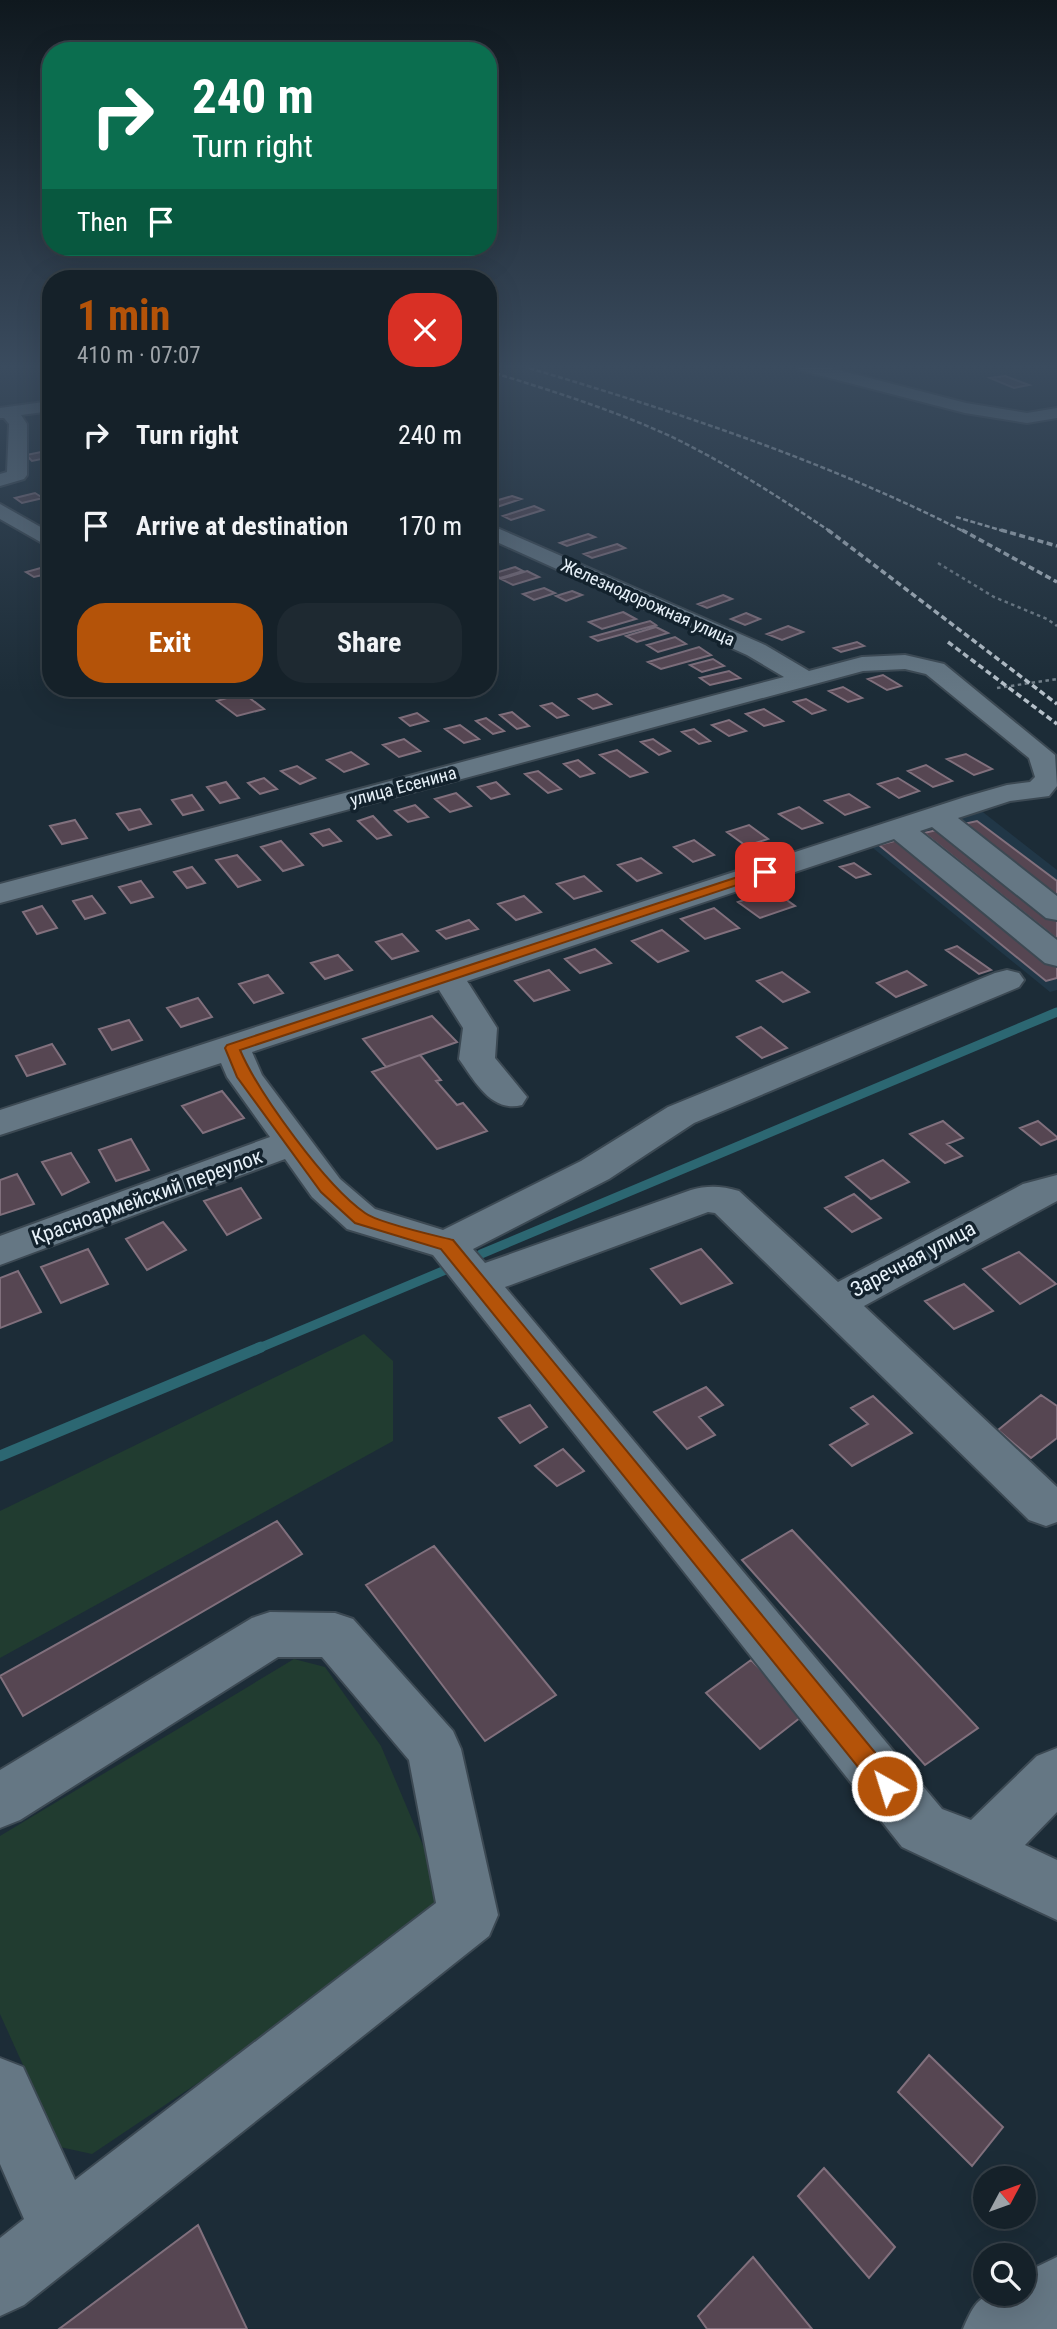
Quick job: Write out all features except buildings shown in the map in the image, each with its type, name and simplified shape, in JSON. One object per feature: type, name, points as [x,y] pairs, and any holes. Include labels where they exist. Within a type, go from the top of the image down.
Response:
[{"type":"street","points":[[0,510],[42,536]]},
{"type":"street","name":"Железнодорожная улица","points":[[497,534],[756,650],[805,679]]},
{"type":"street","name":"улица Есенина","points":[[0,894],[862,664],[905,662],[935,669],[1041,755],[1049,778],[1039,790],[1007,793],[937,816]]},
{"type":"street","points":[[0,1123],[937,816],[1057,911]]},
{"type":"street","points":[[898,828],[1057,956]]},
{"type":"street","points":[[447,976],[480,1028],[477,1059],[509,1097]]},
{"type":"street","points":[[447,1245],[595,1170],[681,1115],[1007,980]]},
{"type":"street","points":[[232,1048],[244,1077],[327,1188],[360,1219],[447,1245],[922,1828],[979,1852],[1057,1891]]},
{"type":"street","name":"Красноармейский переулок","points":[[0,1251],[294,1142]]},
{"type":"street","name":"Заречная улица","points":[[478,1281],[705,1199],[725,1200],[830,1299],[857,1293],[1037,1193],[1057,1188]]},
{"type":"street","points":[[830,1299],[1046,1507]]},
{"type":"street","points":[[0,1801],[270,1634],[335,1635],[434,1749],[468,1915],[0,2281]]},
{"type":"street","points":[[979,1852],[1057,1774]]},
{"type":"street","points":[[0,2090],[64,2231]]},
{"type":"street","points":[[998,2329],[1057,2292]]},
{"type":"path","points":[[938,563],[995,597],[1047,619],[1057,626]]},
{"type":"path","points":[[1047,619],[1057,615]]},
{"type":"path","points":[[965,694],[1057,679]]},
{"type":"shaded area","points":[[979,809],[1057,870],[1057,990],[1050,992],[868,844]]},
{"type":"green space","points":[[364,1334],[393,1361],[393,1441],[0,1658],[0,1511]]},
{"type":"green space","points":[[294,1659],[325,1667],[381,1746],[443,1893],[414,1938],[92,2154],[60,2147],[0,2014],[0,1836]]},
{"type":"waterway","points":[[481,1254],[1057,1012]]},
{"type":"waterway","points":[[257,1349],[450,1268]]},
{"type":"waterway","points":[[0,1456],[261,1347]]},
{"type":"railway","points":[[741,475],[828,530]]},
{"type":"railway","points":[[840,475],[965,532]]},
{"type":"railway","points":[[956,517],[1007,532]]},
{"type":"railway","points":[[828,530],[1057,704]]},
{"type":"railway","points":[[962,530],[1057,582]]},
{"type":"railway","points":[[1001,530],[1057,546]]},
{"type":"railway","points":[[948,642],[1057,724]]},
{"type":"route","points":[[765,872],[232,1048],[244,1077],[266,1107],[327,1188],[360,1219],[447,1245],[887,1786]]}]
